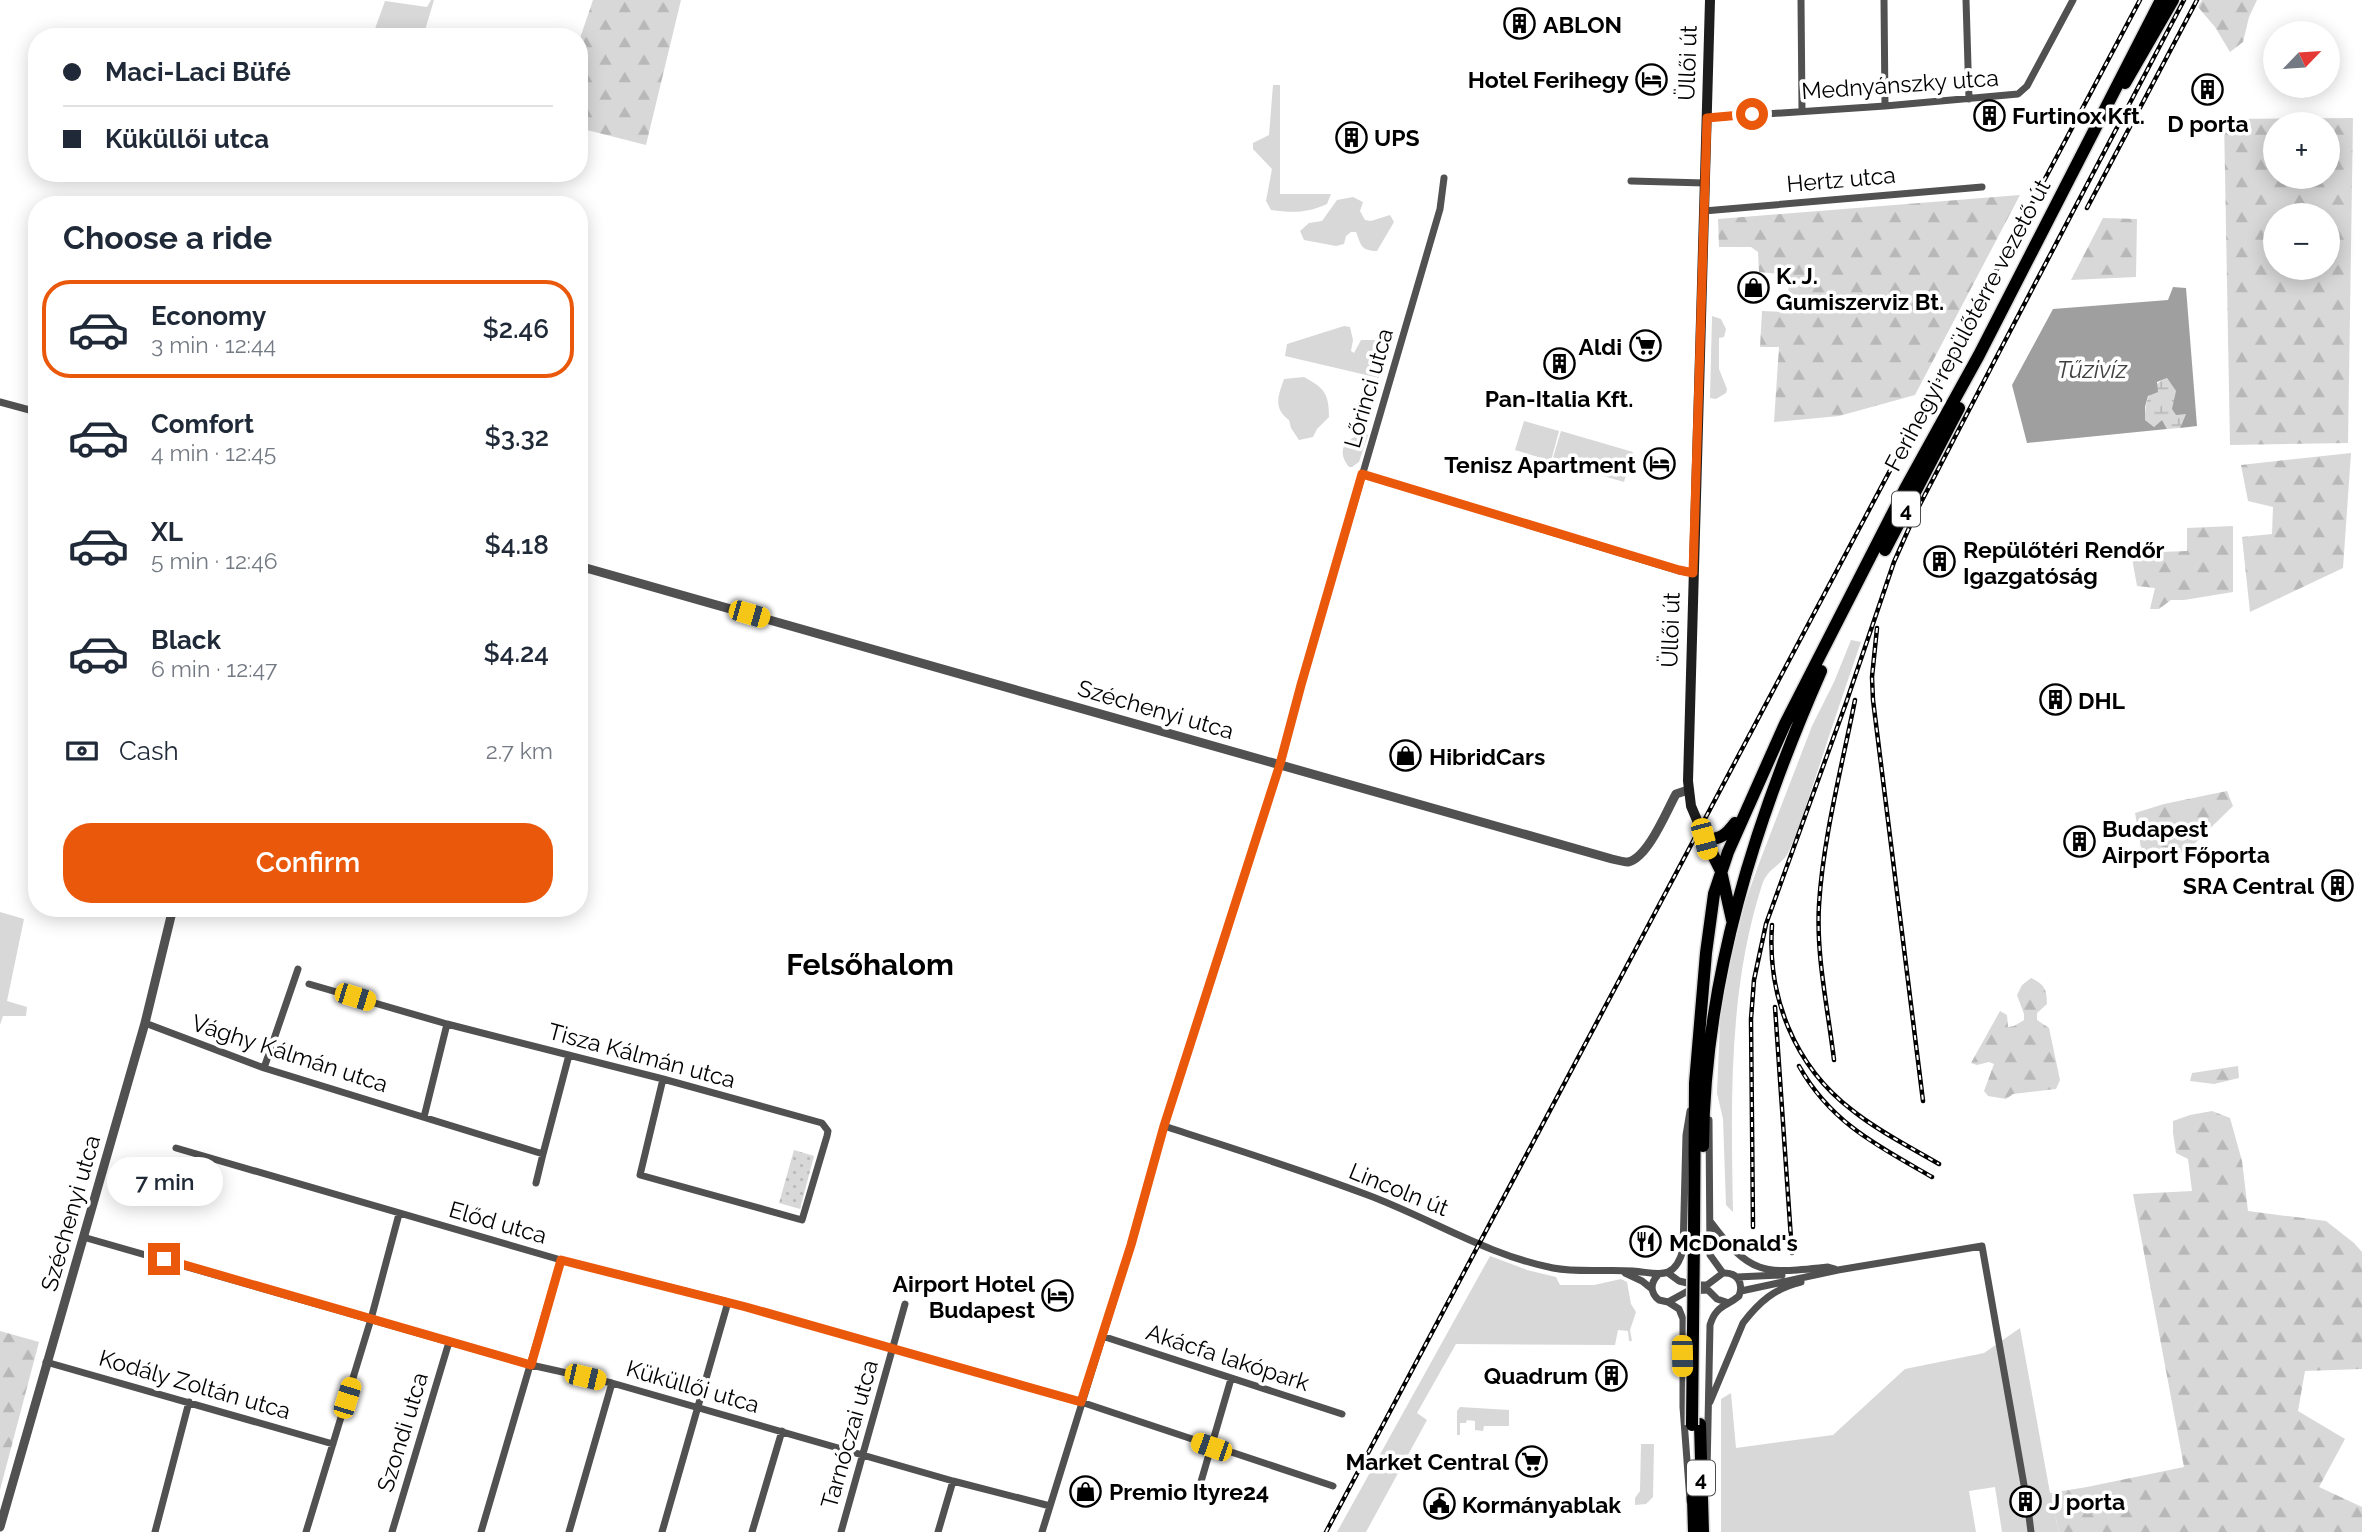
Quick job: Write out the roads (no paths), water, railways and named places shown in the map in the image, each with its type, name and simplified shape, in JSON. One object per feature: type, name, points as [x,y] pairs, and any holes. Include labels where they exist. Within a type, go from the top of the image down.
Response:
[{"type":"main road","name":"Üllői út","points":[[1704,839],[1691,806],[1688,790],[1710,0]]},
{"type":"main road","name":"Ferihegyi repülőtérre vezető út","points":[[1696,1425],[1699,1134],[1706,953],[1714,894],[1721,871],[1785,724],[2161,0]]},
{"type":"main road","name":"Ferihegyi repülőtérre vezető út","points":[[1701,1083],[1717,988],[1733,923],[1770,799],[1824,664],[1986,356],[2126,81],[2173,0]]},
{"type":"main road","points":[[1704,839],[1716,840],[1725,836],[1749,802]]},
{"type":"main road","points":[[1704,839],[1721,871],[1733,923]]},
{"type":"main road","points":[[1704,839],[1712,868],[1714,894]]},
{"type":"main road","name":"4","points":[[1694,1526],[1696,1425]]},
{"type":"main road","name":"4","points":[[1696,1425],[1703,1532]]},
{"type":"street","points":[[1801,0],[1802,110]]},
{"type":"street","points":[[1884,0],[1885,106]]},
{"type":"street","points":[[1966,0],[1969,99]]},
{"type":"street","name":"Mednyánszky utca","points":[[1707,118],[2011,96],[2023,92],[2027,86],[2073,0]]},
{"type":"street","name":"Lőrinci utca","points":[[1042,1532],[1131,1245],[1164,1126],[1280,764],[1440,209],[1444,178]]},
{"type":"street","points":[[1631,181],[1705,183]]},
{"type":"street","name":"Hertz utca","points":[[1704,211],[1982,187]]},
{"type":"street","points":[[0,402],[28,410]]},
{"type":"street","points":[[1362,474],[1693,573]]},
{"type":"street","name":"Széchenyi utca","points":[[588,569],[1628,862],[1639,856],[1647,846],[1676,794],[1688,790]]},
{"type":"street","name":"Széchenyi utca","points":[[0,1527],[145,1023],[171,917]]},
{"type":"street","points":[[264,1068],[298,970]]},
{"type":"street","name":"Tisza Kálmán utca","points":[[309,984],[447,1024],[663,1079],[826,1126],[827,1136],[802,1220],[640,1175],[663,1079]]},
{"type":"street","name":"Vághy Kálmán utca","points":[[145,1023],[264,1068],[543,1154]]},
{"type":"street","points":[[424,1117],[447,1024]]},
{"type":"street","points":[[536,1183],[569,1055]]},
{"type":"street","points":[[1701,1083],[1710,1132],[1710,1255],[1723,1273]]},
{"type":"street","points":[[1652,1289],[1654,1279],[1658,1275],[1668,1273],[1680,1259],[1683,1250],[1686,1135],[1701,1083]]},
{"type":"street","name":"Lincoln út","points":[[1164,1126],[1367,1194],[1535,1264],[1574,1271],[1622,1271],[1658,1275]]},
{"type":"street","name":"Előd utca","points":[[176,1148],[561,1260],[728,1302],[1081,1402],[1333,1486]]},
{"type":"street","points":[[306,1532],[371,1319],[399,1214]]},
{"type":"street","points":[[1710,1221],[1739,1256],[1765,1270],[1783,1272],[1828,1267],[1838,1270]]},
{"type":"street","name":"Küküllői utca","points":[[83,1237],[531,1365],[612,1383],[953,1481],[1050,1506]]},
{"type":"street","points":[[1741,1291],[1838,1270],[1982,1246],[2024,1486]]},
{"type":"street","points":[[481,1532],[561,1260]]},
{"type":"street","points":[[1668,1273],[1679,1281],[1696,1285],[1713,1282],[1723,1273],[1745,1279],[1838,1270]]},
{"type":"street","points":[[1708,1406],[1743,1323],[1763,1300],[1784,1286],[1838,1270]]},
{"type":"street","points":[[1622,1271],[1642,1281],[1652,1289],[1659,1300],[1679,1309],[1683,1319],[1683,1407],[1687,1483],[1694,1526]]},
{"type":"street","points":[[1703,1532],[1707,1498],[1710,1325],[1715,1312],[1726,1302],[1735,1299],[1741,1291],[1737,1277]]},
{"type":"street","points":[[1678,1296],[1679,1281]]},
{"type":"street","points":[[1713,1282],[1714,1296]]},
{"type":"street","points":[[1668,1302],[1696,1290],[1708,1290],[1726,1302]]},
{"type":"street","points":[[662,1532],[728,1302]]},
{"type":"street","name":"Tarnóczai utca","points":[[841,1532],[895,1348],[905,1304]]},
{"type":"street","name":"Akácfa lakópark","points":[[1102,1336],[1342,1414]]},
{"type":"street","name":"Szondi utca","points":[[392,1532],[449,1342]]},
{"type":"street","name":"Kodály Zoltán utca","points":[[46,1362],[333,1444]]},
{"type":"street","points":[[1200,1485],[1231,1379]]},
{"type":"street","points":[[569,1532],[612,1383]]},
{"type":"street","points":[[155,1532],[189,1402]]},
{"type":"street","points":[[752,1532],[782,1431]]},
{"type":"street","points":[[938,1532],[953,1481]]},
{"type":"street","points":[[2029,1516],[2031,1532]]},
{"type":"water","name":"Tűzivíz","points":[[2173,287],[2186,288],[2197,426],[2180,428],[2186,414],[2176,415],[2172,409],[2176,391],[2167,378],[2157,382],[2158,392],[2148,396],[2145,420],[2154,427],[2162,420],[2167,429],[2027,443],[2012,385],[2053,309],[2168,300]]},
{"type":"tunnel","points":[[2024,1485],[2029,1516]]},
{"type":"railway","points":[[1326,1532],[2140,0]]},
{"type":"railway","points":[[1753,1227],[1751,1019],[1754,980],[1766,924],[1894,562],[1917,510],[2184,0]]},
{"type":"railway","points":[[2087,208],[2197,0]]},
{"type":"railway","points":[[1877,628],[1872,677],[1873,700],[1923,1101]]},
{"type":"railway","points":[[1834,1060],[1821,963],[1819,905],[1829,828],[1855,700]]},
{"type":"railway","points":[[1772,925],[1774,978],[1780,1003],[1788,1028],[1814,1073],[1862,1118],[1939,1164]]},
{"type":"railway","points":[[1775,1007],[1792,1253]]},
{"type":"railway","points":[[1799,1066],[1812,1086],[1841,1118],[1875,1143],[1932,1177]]},
{"type":"place","name":"ABLON","points":[[1520,24]]},
{"type":"place","name":"Hotel Ferihegy","points":[[1652,79]]},
{"type":"place","name":"D porta","points":[[2208,89]]},
{"type":"place","name":"Furtinox Kft.","points":[[1989,115]]},
{"type":"place","name":"UPS","points":[[1351,137]]},
{"type":"place","name":"K. J. Gumiszerviz Bt.","points":[[1753,288]]},
{"type":"place","name":"Aldi","points":[[1645,346]]},
{"type":"place","name":"Pan-Italia Kft.","points":[[1559,364]]},
{"type":"place","name":"Tenisz Apartment","points":[[1659,464]]},
{"type":"place","name":"Repülőtéri Rendőr Igazgatóság","points":[[1940,562]]},
{"type":"place","name":"DHL","points":[[2055,700]]},
{"type":"place","name":"HibridCars","points":[[1406,756]]},
{"type":"place","name":"Budapest Airport Főporta","points":[[2079,841]]},
{"type":"place","name":"SRA Central","points":[[2337,885]]},
{"type":"place","name":"McDonald's","points":[[1646,1242]]},
{"type":"place","name":"Airport Hotel Budapest","points":[[1058,1296]]},
{"type":"place","name":"Quadrum","points":[[1611,1375]]},
{"type":"place","name":"Market Central","points":[[1532,1461]]},
{"type":"place","name":"Premio Ityre24","points":[[1086,1491]]},
{"type":"place","name":"J porta","points":[[2026,1501]]},
{"type":"place","name":"Kormányablak","points":[[1439,1504]]},
{"type":"district","name":"Felsőhalom","points":[[870,964]]}]
